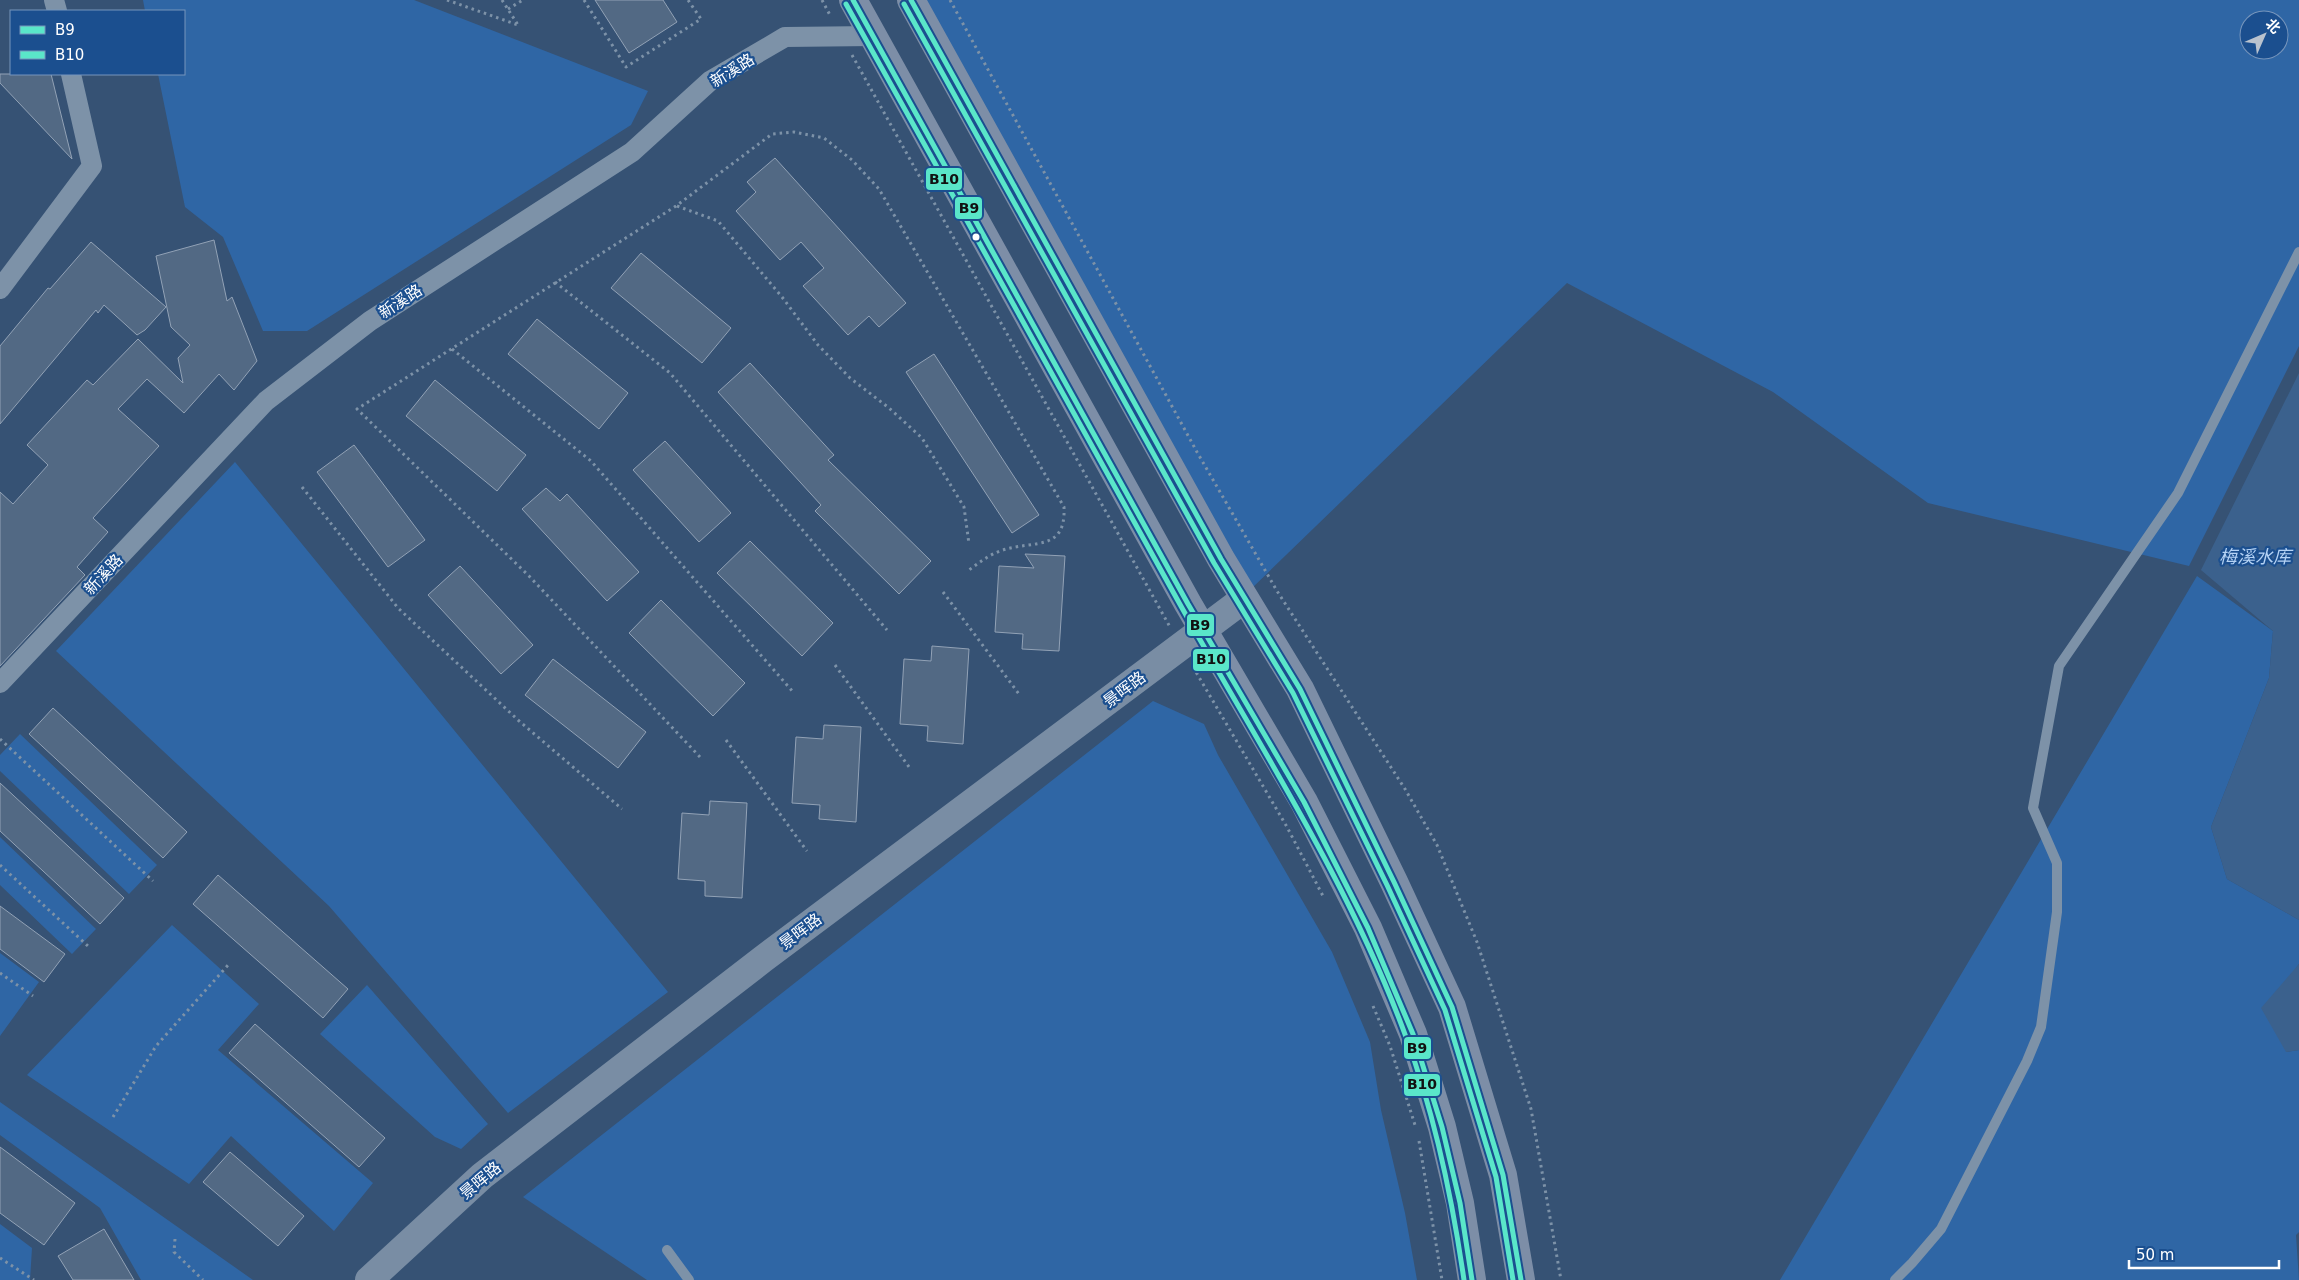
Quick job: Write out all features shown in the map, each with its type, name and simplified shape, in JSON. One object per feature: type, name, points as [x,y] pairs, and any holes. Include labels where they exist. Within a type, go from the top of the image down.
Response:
[{"type":"main road","points":[[853,0],[1203,630],[1304,802],[1368,928],[1413,1034],[1442,1127],[1460,1203],[1472,1280]]},
{"type":"main road","points":[[911,0],[1244,599],[1300,690],[1394,882],[1452,1007],[1503,1175],[1521,1280]]},
{"type":"street","name":"新溪路","points":[[0,683],[266,401],[370,321],[632,152],[710,82],[785,37],[872,36]]},
{"type":"street","points":[[0,289],[92,166],[71,75]]},
{"type":"street","name":"景晖路","points":[[369,1280],[482,1176],[763,959],[1244,599]]},
{"type":"lane","points":[[1894,1280],[1912,1263],[1941,1229],[2027,1062],[2041,1027],[2057,912],[2057,863],[2033,808],[2059,666],[2178,493],[2299,252]]},
{"type":"lane","points":[[667,1250],[689,1280]]},
{"type":"path","points":[[447,0],[518,25],[502,0]]},
{"type":"path","points":[[508,9],[523,0]]},
{"type":"path","points":[[584,0],[626,67],[701,20],[688,0]]},
{"type":"path","points":[[700,757],[529,576],[357,409],[676,206],[772,134],[787,133],[824,138],[852,160],[879,188],[1064,507],[1062,526],[1052,540],[1045,543],[1002,550],[987,557],[969,570]]},
{"type":"path","points":[[676,206],[718,221],[782,297],[818,345],[850,378],[889,408],[922,438],[964,507],[970,544]]},
{"type":"path","points":[[555,282],[670,373],[887,630]]},
{"type":"path","points":[[452,349],[591,461],[794,693]]},
{"type":"path","points":[[302,487],[398,608],[518,720],[622,809]]},
{"type":"path","points":[[943,592],[1019,694]]},
{"type":"path","points":[[835,665],[909,767]]},
{"type":"path","points":[[0,738],[153,881]]},
{"type":"path","points":[[726,740],[807,851]]},
{"type":"path","points":[[0,865],[90,947]]},
{"type":"path","points":[[113,1117],[156,1046],[228,964]]},
{"type":"path","points":[[0,973],[33,996]]},
{"type":"path","points":[[175,1239],[174,1252],[203,1280]]},
{"type":"path","points":[[0,1258],[34,1280]]},
{"type":"shaded area","points":[[143,0],[414,0],[648,91],[631,125],[307,331],[263,331],[223,237],[185,207],[158,75],[185,75],[185,10],[145,10]]},
{"type":"shaded area","points":[[920,0],[2299,0],[2299,346],[2189,566],[1928,503],[1773,392],[1567,283],[1251,589]]},
{"type":"shaded area","points":[[235,462],[668,992],[508,1113],[329,906],[56,651]]},
{"type":"shaded area","points":[[2197,576],[2273,631],[2269,678],[2211,827],[2227,879],[2299,920],[2299,964],[2296,968],[2286,1052],[2299,1050],[2299,1232],[2296,1235],[2299,1280],[1780,1280]]},
{"type":"shaded area","points":[[1153,701],[1204,724],[1218,755],[1332,952],[1370,1042],[1381,1110],[1405,1213],[1417,1280],[647,1280],[523,1197]]},
{"type":"shaded area","points":[[20,734],[157,865],[129,894],[0,771],[0,755]]},
{"type":"shaded area","points":[[0,837],[96,929],[72,954],[0,885]]},
{"type":"shaded area","points":[[172,925],[259,1004],[218,1050],[373,1183],[334,1231],[231,1136],[189,1184],[27,1075]]},
{"type":"shaded area","points":[[0,953],[39,982],[0,1036]]},
{"type":"shaded area","points":[[367,985],[488,1124],[461,1149],[435,1137],[320,1034]]},
{"type":"shaded area","points":[[0,1102],[253,1280],[141,1280],[100,1208],[0,1135]]},
{"type":"shaded area","points":[[0,1224],[32,1248],[30,1280],[0,1280]]},
{"type":"water","name":"梅溪水库","points":[[2299,373],[2299,920],[2227,879],[2211,827],[2269,678],[2273,631],[2201,570]]},
{"type":"water","points":[[2299,964],[2299,1050],[2286,1052],[2261,1008]]},
{"type":"building","points":[[595,0],[663,0],[677,22],[629,53]]},
{"type":"building","points":[[0,74],[51,75],[72,159],[0,83]]},
{"type":"building","points":[[775,158],[906,303],[879,327],[869,316],[848,335],[803,286],[824,268],[801,242],[780,260],[736,211],[756,192],[747,182]]},
{"type":"building","points":[[214,240],[227,301],[232,297],[257,361],[234,390],[219,374],[184,413],[147,379],[118,409],[159,446],[93,518],[108,532],[77,567],[85,575],[0,666],[0,492],[13,504],[48,465],[27,445],[87,380],[93,385],[138,339],[183,383],[178,358],[190,345],[171,327],[156,256]]},
{"type":"building","points":[[91,242],[166,307],[145,330],[137,335],[104,305],[98,313],[96,310],[0,424],[0,346],[48,288],[50,289]]},
{"type":"building","points":[[641,253],[731,328],[702,363],[611,288]]},
{"type":"building","points":[[537,319],[628,393],[599,429],[508,354]]},
{"type":"building","points":[[934,354],[1039,515],[1012,533],[906,372]]},
{"type":"building","points":[[750,363],[834,455],[828,460],[931,561],[899,594],[815,511],[821,505],[718,392]]},
{"type":"building","points":[[435,380],[526,455],[497,491],[406,416]]},
{"type":"building","points":[[665,441],[731,513],[699,542],[633,470]]},
{"type":"building","points":[[354,445],[425,540],[388,567],[317,472]]},
{"type":"building","points":[[546,488],[560,501],[567,494],[639,572],[607,601],[522,509]]},
{"type":"building","points":[[750,541],[833,623],[802,656],[717,573]]},
{"type":"building","points":[[1025,554],[1065,556],[1059,651],[1022,649],[1023,634],[995,632],[999,566],[1034,568]]},
{"type":"building","points":[[460,566],[533,645],[501,674],[428,595]]},
{"type":"building","points":[[661,600],[745,683],[713,716],[629,633]]},
{"type":"building","points":[[932,646],[969,649],[963,744],[927,741],[928,726],[900,724],[904,659],[931,661]]},
{"type":"building","points":[[553,659],[646,732],[618,768],[525,695]]},
{"type":"building","points":[[53,708],[187,832],[163,858],[29,734]]},
{"type":"building","points":[[824,725],[861,727],[856,822],[819,819],[820,805],[792,803],[796,737],[823,739]]},
{"type":"building","points":[[0,783],[124,898],[100,924],[0,831]]},
{"type":"building","points":[[710,801],[747,803],[742,898],[705,896],[705,881],[678,879],[682,813],[709,815]]},
{"type":"building","points":[[218,875],[348,989],[323,1018],[193,904]]},
{"type":"building","points":[[0,906],[65,954],[44,982],[0,949]]},
{"type":"building","points":[[255,1024],[385,1138],[359,1167],[229,1053]]},
{"type":"building","points":[[0,1147],[75,1203],[44,1245],[0,1213]]},
{"type":"building","points":[[230,1152],[304,1216],[278,1246],[203,1182]]},
{"type":"building","points":[[104,1229],[134,1280],[73,1280],[58,1256]]},
{"type":"transit line","name":"B9","points":[[853,0],[1188,604],[1304,802],[1368,928],[1413,1034],[1442,1127],[1460,1203],[1472,1280]]},
{"type":"transit line","name":"B9","points":[[911,0],[1221,559],[1300,689],[1394,882],[1452,1007],[1503,1175],[1521,1280]]},
{"type":"transit line","name":"B10","points":[[846,4],[1177,599],[1300,814],[1330,868],[1357,923],[1383,979],[1406,1037],[1426,1096],[1448,1187],[1464,1280]]},
{"type":"transit line","name":"B10","points":[[904,4],[1214,563],[1293,693],[1387,885],[1445,1010],[1496,1177],[1513,1280]]}]
